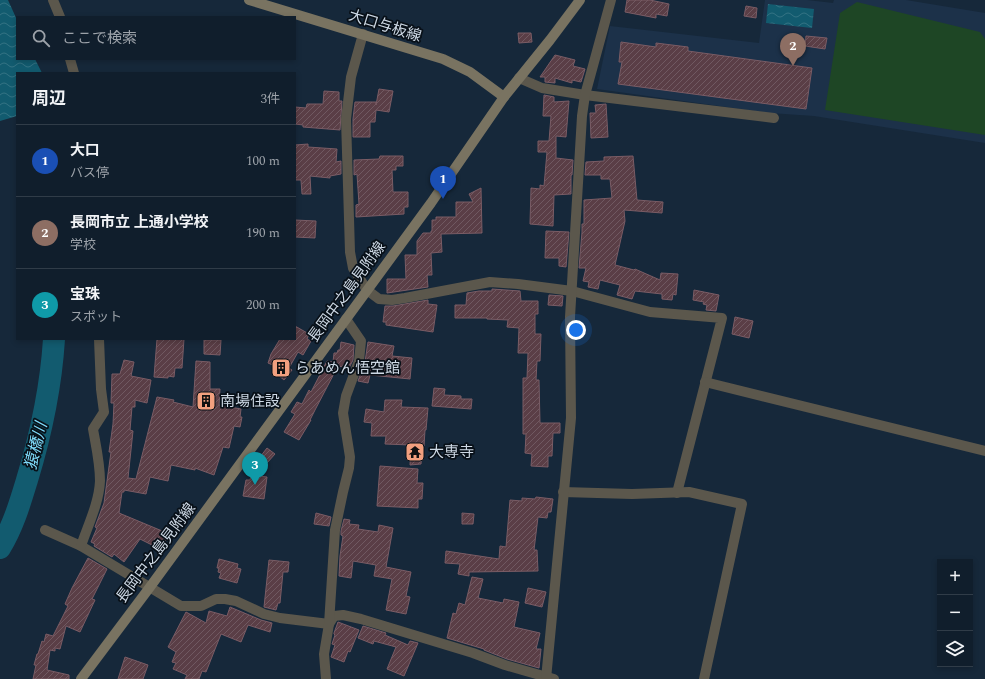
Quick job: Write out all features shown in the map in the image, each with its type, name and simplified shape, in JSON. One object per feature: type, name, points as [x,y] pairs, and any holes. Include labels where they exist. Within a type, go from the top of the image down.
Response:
[{"type":"main road","name":"大口与板線","points":[[249,0],[443,59],[470,72],[504,97]]},
{"type":"main road","name":"長岡中之島見附線","points":[[81,679],[431,203],[504,97],[580,0]]},
{"type":"street","points":[[53,0],[60,16]]},
{"type":"street","points":[[329,624],[334,616],[343,615],[361,619],[549,678],[563,492],[571,418],[569,360],[582,116],[585,95],[611,0]]},
{"type":"street","points":[[363,34],[351,77],[346,119],[350,252],[353,268],[367,290],[379,299],[392,300],[434,294],[490,282],[518,284],[572,291],[650,312],[722,318],[677,492]]},
{"type":"street","points":[[70,60],[74,72]]},
{"type":"street","points":[[519,78],[542,88],[585,95],[774,118]]},
{"type":"street","points":[[326,679],[324,654],[329,624],[335,530],[342,492],[349,468],[350,457],[343,413],[346,396],[359,361],[360,341],[346,319]]},
{"type":"street","points":[[81,546],[94,508],[100,482],[99,464],[93,429],[104,412],[101,389],[99,340]]},
{"type":"street","points":[[705,382],[985,451]]},
{"type":"street","points":[[563,492],[632,494],[689,492],[742,504],[704,679]]},
{"type":"street","points":[[45,530],[81,546],[181,606],[202,606],[216,599],[225,599],[236,601],[264,614],[280,618],[329,624]]},
{"type":"shaded area","points":[[765,0],[807,0],[833,3],[834,0],[906,0],[985,13],[985,143],[814,116],[770,113],[597,89],[610,26],[759,43]]},
{"type":"green space","points":[[857,2],[980,32],[985,39],[985,135],[825,110],[840,13]]},
{"type":"water","points":[[0,0],[8,0],[16,18],[16,60],[36,60],[42,72],[16,72],[16,116],[0,121]]},
{"type":"water","points":[[768,4],[814,9],[812,28],[766,23]]},
{"type":"building","points":[[627,0],[650,0],[669,4],[667,16],[656,14],[656,18],[625,12]]},
{"type":"building","points":[[746,6],[757,8],[756,18],[744,16]]},
{"type":"building","points":[[518,33],[531,33],[532,42],[519,43]]},
{"type":"building","points":[[806,36],[827,38],[825,49],[805,46]]},
{"type":"building","points":[[621,42],[656,47],[656,43],[688,47],[688,51],[812,68],[806,109],[618,84],[622,62],[619,62]]},
{"type":"building","points":[[555,55],[575,60],[573,66],[585,69],[581,82],[572,80],[572,83],[555,78],[555,83],[545,82],[545,77],[540,77]]},
{"type":"building","points":[[379,89],[393,91],[389,112],[376,110],[375,122],[370,122],[370,137],[353,137],[355,102],[376,102],[376,105]]},
{"type":"building","points":[[324,91],[339,92],[339,101],[342,101],[340,130],[303,127],[303,125],[296,124],[296,107],[306,108],[307,104],[323,104]]},
{"type":"building","points":[[544,95],[554,97],[554,102],[569,101],[566,137],[556,136],[556,158],[573,160],[571,194],[554,195],[553,226],[530,224],[531,188],[540,189],[540,185],[544,186],[547,152],[538,152],[538,141],[549,141],[551,116],[543,116]]},
{"type":"building","points":[[606,104],[608,137],[591,138],[590,113],[596,113],[595,105]]},
{"type":"building","points":[[308,144],[308,147],[337,149],[336,162],[341,161],[341,174],[330,176],[330,178],[310,176],[311,194],[302,194],[301,180],[296,180],[296,145]]},
{"type":"building","points":[[380,156],[403,156],[403,166],[396,166],[396,170],[392,170],[393,192],[408,192],[408,207],[404,207],[404,214],[356,217],[356,205],[359,204],[357,174],[354,175],[354,160],[379,159]]},
{"type":"building","points":[[633,156],[637,200],[663,202],[662,213],[624,210],[625,221],[615,265],[635,269],[660,280],[661,273],[678,274],[676,295],[673,294],[672,300],[662,299],[662,294],[635,291],[632,299],[617,295],[620,285],[600,280],[598,289],[588,287],[589,282],[583,281],[586,268],[579,268],[582,224],[584,224],[584,200],[612,198],[610,179],[601,179],[601,175],[585,175],[586,162],[604,161],[604,157]]},
{"type":"building","points":[[481,188],[482,233],[441,234],[442,252],[431,253],[432,275],[427,275],[428,287],[387,293],[387,279],[406,279],[405,255],[417,255],[417,241],[423,233],[431,233],[432,220],[436,220],[436,217],[456,217],[456,202],[473,202],[469,194]]},
{"type":"building","points":[[296,220],[316,221],[315,238],[296,237]]},
{"type":"building","points":[[546,231],[569,232],[566,267],[559,266],[559,258],[545,258]]},
{"type":"building","points":[[492,289],[520,291],[521,301],[538,301],[538,314],[535,314],[535,334],[541,334],[540,361],[537,361],[536,380],[539,380],[540,423],[560,423],[560,433],[553,433],[552,456],[548,456],[548,467],[531,466],[532,454],[525,453],[526,434],[523,434],[523,378],[527,378],[528,353],[518,353],[519,328],[507,327],[508,320],[487,318],[455,318],[455,305],[466,305],[467,293],[492,291]]},
{"type":"building","points":[[694,290],[719,295],[716,311],[706,310],[707,305],[703,304],[704,302],[693,300]]},
{"type":"building","points":[[549,295],[563,296],[562,306],[548,305]]},
{"type":"building","points":[[428,300],[428,304],[437,305],[433,332],[386,325],[386,322],[383,322],[385,306]]},
{"type":"building","points":[[735,317],[753,321],[749,338],[732,334]]},
{"type":"building","points":[[296,327],[309,334],[307,339],[311,341],[303,355],[298,352],[289,368],[292,370],[284,380],[272,370],[275,366],[268,363],[271,354],[279,340],[296,340]]},
{"type":"building","points":[[157,340],[184,340],[182,368],[175,368],[174,377],[154,377]]},
{"type":"building","points":[[204,340],[221,340],[220,355],[204,354]]},
{"type":"building","points":[[341,342],[354,345],[353,360],[349,368],[338,366],[311,420],[299,440],[284,432],[295,414],[291,412],[297,402],[302,404],[309,390],[311,392],[327,361],[333,362],[334,353],[337,353],[338,350],[340,350]]},
{"type":"building","points":[[368,342],[394,346],[392,356],[412,358],[410,379],[370,375],[368,383],[358,381],[365,362]]},
{"type":"building","points":[[124,360],[134,362],[131,376],[151,380],[147,403],[135,400],[135,407],[132,407],[130,430],[133,431],[128,478],[136,479],[157,397],[174,400],[173,402],[193,407],[196,361],[210,362],[210,389],[220,389],[219,405],[241,409],[240,417],[242,417],[240,427],[234,426],[229,448],[223,447],[214,475],[195,468],[195,470],[171,465],[168,481],[150,477],[146,494],[124,490],[124,492],[122,492],[119,513],[167,533],[165,543],[155,538],[152,545],[140,539],[124,562],[114,554],[112,557],[94,546],[95,544],[91,542],[97,528],[95,527],[104,503],[111,452],[109,452],[114,403],[111,403],[112,374],[120,374]]},
{"type":"building","points":[[434,388],[445,389],[444,395],[461,396],[461,399],[472,399],[471,409],[432,406]]},
{"type":"building","points":[[385,400],[402,400],[401,407],[428,408],[424,446],[422,446],[421,464],[410,465],[411,445],[385,444],[386,436],[371,436],[372,423],[364,422],[366,409],[384,412]]},
{"type":"building","points":[[267,448],[275,454],[267,463],[260,457]]},
{"type":"building","points":[[380,466],[418,469],[417,483],[423,483],[422,499],[418,499],[418,508],[377,506]]},
{"type":"building","points":[[251,475],[267,477],[264,499],[243,496],[246,480],[250,480]]},
{"type":"building","points":[[536,497],[553,499],[551,512],[548,512],[547,518],[538,517],[534,550],[537,550],[538,571],[469,572],[469,576],[458,574],[460,564],[445,563],[446,551],[499,559],[500,546],[506,547],[510,500],[522,501],[522,498],[535,499]]},
{"type":"building","points":[[316,513],[331,517],[329,526],[314,524]]},
{"type":"building","points":[[462,513],[474,514],[473,524],[462,524]]},
{"type":"building","points":[[344,519],[350,520],[349,524],[359,525],[358,529],[378,532],[379,525],[393,528],[386,567],[411,572],[406,596],[410,597],[406,614],[386,610],[392,579],[374,576],[376,565],[353,561],[351,578],[339,576],[343,536],[341,535],[341,531]]},
{"type":"building","points":[[88,558],[107,569],[92,599],[95,600],[80,632],[66,626],[60,649],[55,648],[55,651],[50,650],[47,670],[69,675],[69,679],[33,679],[36,665],[34,665],[42,641],[44,642],[46,634],[53,636],[68,606],[65,604],[72,588]]},
{"type":"building","points":[[219,559],[238,564],[237,568],[241,569],[237,583],[219,578],[221,573],[218,572],[219,568],[217,568]]},
{"type":"building","points":[[269,560],[289,562],[288,572],[283,572],[280,603],[278,603],[276,610],[264,607]]},
{"type":"building","points":[[472,577],[483,579],[478,598],[503,603],[504,599],[519,602],[514,627],[540,633],[536,649],[541,649],[539,668],[507,659],[484,649],[447,638],[453,613],[456,614],[459,603],[465,605]]},
{"type":"building","points":[[528,588],[546,592],[542,607],[525,603]]},
{"type":"building","points":[[230,607],[272,623],[270,632],[248,625],[241,642],[221,634],[206,672],[202,671],[199,679],[185,679],[187,675],[173,669],[176,663],[172,662],[176,652],[168,647],[186,612],[206,623],[209,611],[227,616]]},
{"type":"building","points":[[338,622],[359,630],[344,662],[331,657],[335,645],[332,644],[335,635],[334,633]]},
{"type":"building","points":[[363,626],[386,633],[385,635],[408,645],[410,641],[418,643],[404,676],[387,669],[396,647],[374,641],[373,644],[358,638]]},
{"type":"building","points":[[125,657],[148,665],[143,679],[118,679]]},
{"type":"waterway","name":"猿橋川","points":[[0,548],[16,515],[37,445],[48,393],[54,340]]},
{"type":"place","name":"長岡市立 上通小学校","points":[[793,66]]},
{"type":"place","name":"大口","points":[[443,199]]},
{"type":"place","name":"らあめん悟空館","points":[[281,368]]},
{"type":"place","name":"南場住設","points":[[206,401]]},
{"type":"place","name":"大専寺","points":[[415,452]]},
{"type":"place","name":"宝珠","points":[[255,485]]}]
